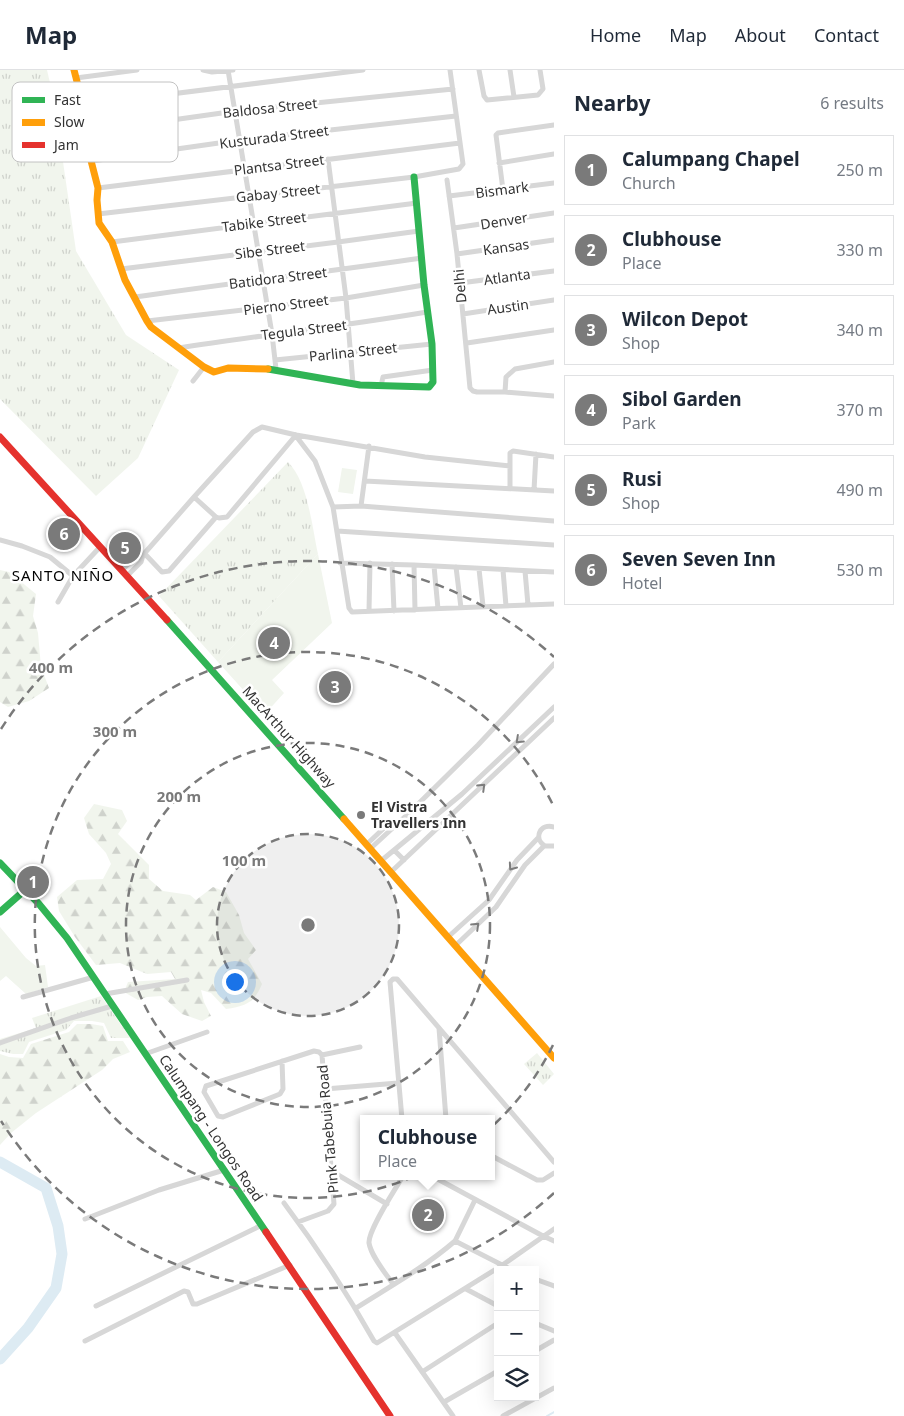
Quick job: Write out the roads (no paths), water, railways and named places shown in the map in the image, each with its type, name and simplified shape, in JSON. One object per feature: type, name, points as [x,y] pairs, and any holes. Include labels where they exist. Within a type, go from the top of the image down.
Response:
[{"type":"main road","points":[[92,162],[98,188],[99,222],[112,242],[121,269],[147,321],[151,327],[204,367],[214,372],[228,368],[276,368],[353,384],[428,388],[434,382],[432,344],[424,286],[414,177]]},
{"type":"main road","name":"MacArthur Highway","points":[[0,437],[125,573],[392,871],[554,1058]]},
{"type":"main road","name":"Calumpang - Longos Road","points":[[0,863],[68,938],[390,1416]]},
{"type":"main road","points":[[0,912],[26,890]]},
{"type":"street","points":[[75,74],[137,70]]},
{"type":"street","points":[[203,70],[212,72],[230,70],[231,87],[268,308],[276,368]]},
{"type":"street","points":[[178,93],[363,70]]},
{"type":"street","points":[[450,70],[460,143]]},
{"type":"street","points":[[479,70],[485,99],[538,95],[543,89],[540,70]]},
{"type":"street","points":[[510,70],[514,97]]},
{"type":"street","name":"Baldosa Street","points":[[178,120],[453,88]]},
{"type":"street","name":"Kusturada Street","points":[[178,149],[456,116]]},
{"type":"street","points":[[503,190],[496,135],[498,133],[554,125]]},
{"type":"street","name":"Plantsa Street","points":[[98,188],[244,168],[460,143]]},
{"type":"street","name":"Gabay Street","points":[[98,214],[414,177],[459,169],[463,164],[460,143]]},
{"type":"street","points":[[499,163],[554,154]]},
{"type":"street","points":[[328,159],[346,298],[353,384]]},
{"type":"street","name":"Delhi","points":[[447,180],[467,344],[470,388],[473,391],[505,392]]},
{"type":"street","name":"Bismark","points":[[449,196],[554,183]]},
{"type":"street","name":"Tabike Street","points":[[112,242],[253,223],[335,215],[417,203]]},
{"type":"street","name":"Denver","points":[[454,228],[554,213]]},
{"type":"street","name":"Sibe Street","points":[[121,269],[419,231]]},
{"type":"street","name":"Kansas","points":[[457,254],[554,240]]},
{"type":"street","name":"Batidora Street","points":[[135,297],[262,278],[342,270],[422,258]]},
{"type":"street","name":"Atlanta","points":[[460,284],[554,271]]},
{"type":"street","name":"Pierno Street","points":[[147,321],[268,308],[424,286]]},
{"type":"street","name":"Austin","points":[[463,314],[554,300]]},
{"type":"street","name":"Tegula Street","points":[[179,348],[428,312]]},
{"type":"street","points":[[467,344],[554,330]]},
{"type":"street","name":"Parlina Street","points":[[275,360],[432,344]]},
{"type":"street","points":[[554,362],[515,369],[506,377],[505,392],[554,396]]},
{"type":"street","points":[[193,381],[204,367]]},
{"type":"street","points":[[381,386],[383,377],[433,370]]},
{"type":"street","points":[[125,573],[141,562],[144,554],[257,429],[262,428],[425,457],[510,466]]},
{"type":"street","points":[[296,435],[315,461],[333,507],[340,563],[350,611],[369,612],[554,604]]},
{"type":"street","points":[[194,497],[216,517],[227,517],[296,435]]},
{"type":"street","points":[[361,506],[369,446]]},
{"type":"street","points":[[510,489],[510,453],[513,451],[554,457]]},
{"type":"street","points":[[534,490],[536,454]]},
{"type":"street","points":[[364,482],[554,491]]},
{"type":"street","points":[[333,507],[361,506],[554,521]]},
{"type":"street","points":[[144,554],[162,572],[168,571],[216,517]]},
{"type":"street","points":[[336,531],[554,546]]},
{"type":"street","points":[[0,540],[50,557],[73,576]]},
{"type":"street","points":[[58,602],[73,576],[100,548]]},
{"type":"street","points":[[340,563],[414,564],[456,568],[554,572]]},
{"type":"street","points":[[369,612],[370,563]]},
{"type":"street","points":[[392,564],[394,611]]},
{"type":"street","points":[[414,564],[415,610]]},
{"type":"street","points":[[434,566],[438,609]]},
{"type":"street","points":[[456,568],[461,608]]},
{"type":"street","points":[[480,569],[483,606]]},
{"type":"street","points":[[503,570],[506,606]]},
{"type":"street","points":[[525,571],[528,605]]},
{"type":"street","points":[[369,846],[398,822],[478,745],[554,664]]},
{"type":"street","points":[[382,860],[462,794],[554,707]]},
{"type":"street","points":[[392,871],[554,718]]},
{"type":"street","points":[[448,937],[489,900],[517,860],[538,838],[543,828],[554,827]]},
{"type":"street","points":[[538,838],[544,846],[554,846]]},
{"type":"street","points":[[456,945],[496,907],[524,865],[544,846]]},
{"type":"street","points":[[394,850],[404,860]]},
{"type":"street","points":[[489,900],[496,907]]},
{"type":"street","points":[[23,997],[94,977]]},
{"type":"street","points":[[402,1115],[390,982],[393,979],[397,979],[554,1162]]},
{"type":"street","points":[[105,994],[187,980]]},
{"type":"street","points":[[0,1043],[112,1006]]},
{"type":"street","points":[[439,1028],[446,1115]]},
{"type":"street","points":[[145,1054],[207,1032]]},
{"type":"street","points":[[322,1055],[360,1047]]},
{"type":"street","name":"Pink Tabebuia Road","points":[[282,1061],[283,1089],[280,1094],[223,1117],[218,1116],[204,1092],[206,1086],[282,1061],[314,1051],[322,1055],[333,1172],[334,1204],[328,1211],[298,1222]]},
{"type":"street","points":[[325,1090],[398,1083]]},
{"type":"street","points":[[495,1158],[537,1180],[543,1180],[554,1173]]},
{"type":"street","points":[[84,1219],[159,1190],[224,1170]]},
{"type":"street","points":[[333,1172],[387,1204]]},
{"type":"street","points":[[393,1284],[372,1252],[369,1243],[373,1228],[401,1180]]},
{"type":"street","points":[[439,1180],[554,1241]]},
{"type":"street","points":[[356,1308],[446,1249],[455,1241],[475,1200]]},
{"type":"street","points":[[284,1203],[356,1308],[374,1341],[378,1343],[494,1271]]},
{"type":"street","points":[[96,1306],[262,1225]]},
{"type":"street","points":[[455,1241],[501,1266],[554,1228]]},
{"type":"street","points":[[85,1341],[184,1291],[188,1292],[193,1304],[197,1304],[290,1265]]},
{"type":"street","points":[[539,1280],[554,1286]]},
{"type":"street","points":[[466,1289],[494,1304]]},
{"type":"street","points":[[539,1325],[554,1331]]},
{"type":"street","points":[[422,1372],[494,1326]]},
{"type":"street","points":[[395,1333],[453,1416]]},
{"type":"street","points":[[539,1348],[554,1340]]},
{"type":"street","points":[[444,1402],[494,1373]]},
{"type":"street","points":[[503,1416],[554,1388]]},
{"type":"waterway","points":[[0,1162],[46,1188],[58,1226],[62,1254],[56,1288],[28,1328],[0,1359]]},
{"type":"waterway","points":[[547,1416],[554,1412]]},
{"type":"place","name":"Seven Seven Inn","points":[[64,534]]},
{"type":"place","name":"Rusi","points":[[125,548]]},
{"type":"place","name":"Sibol Garden","points":[[274,643]]},
{"type":"place","name":"Wilcon Depot","points":[[335,687]]},
{"type":"place","name":"El Vistra Travellers Inn","points":[[361,815]]},
{"type":"place","name":"Calumpang Chapel","points":[[33,882]]},
{"type":"place","name":"Clubhouse","points":[[428,1215]]},
{"type":"district","name":"SANTO NIÑO","points":[[63,576]]}]
